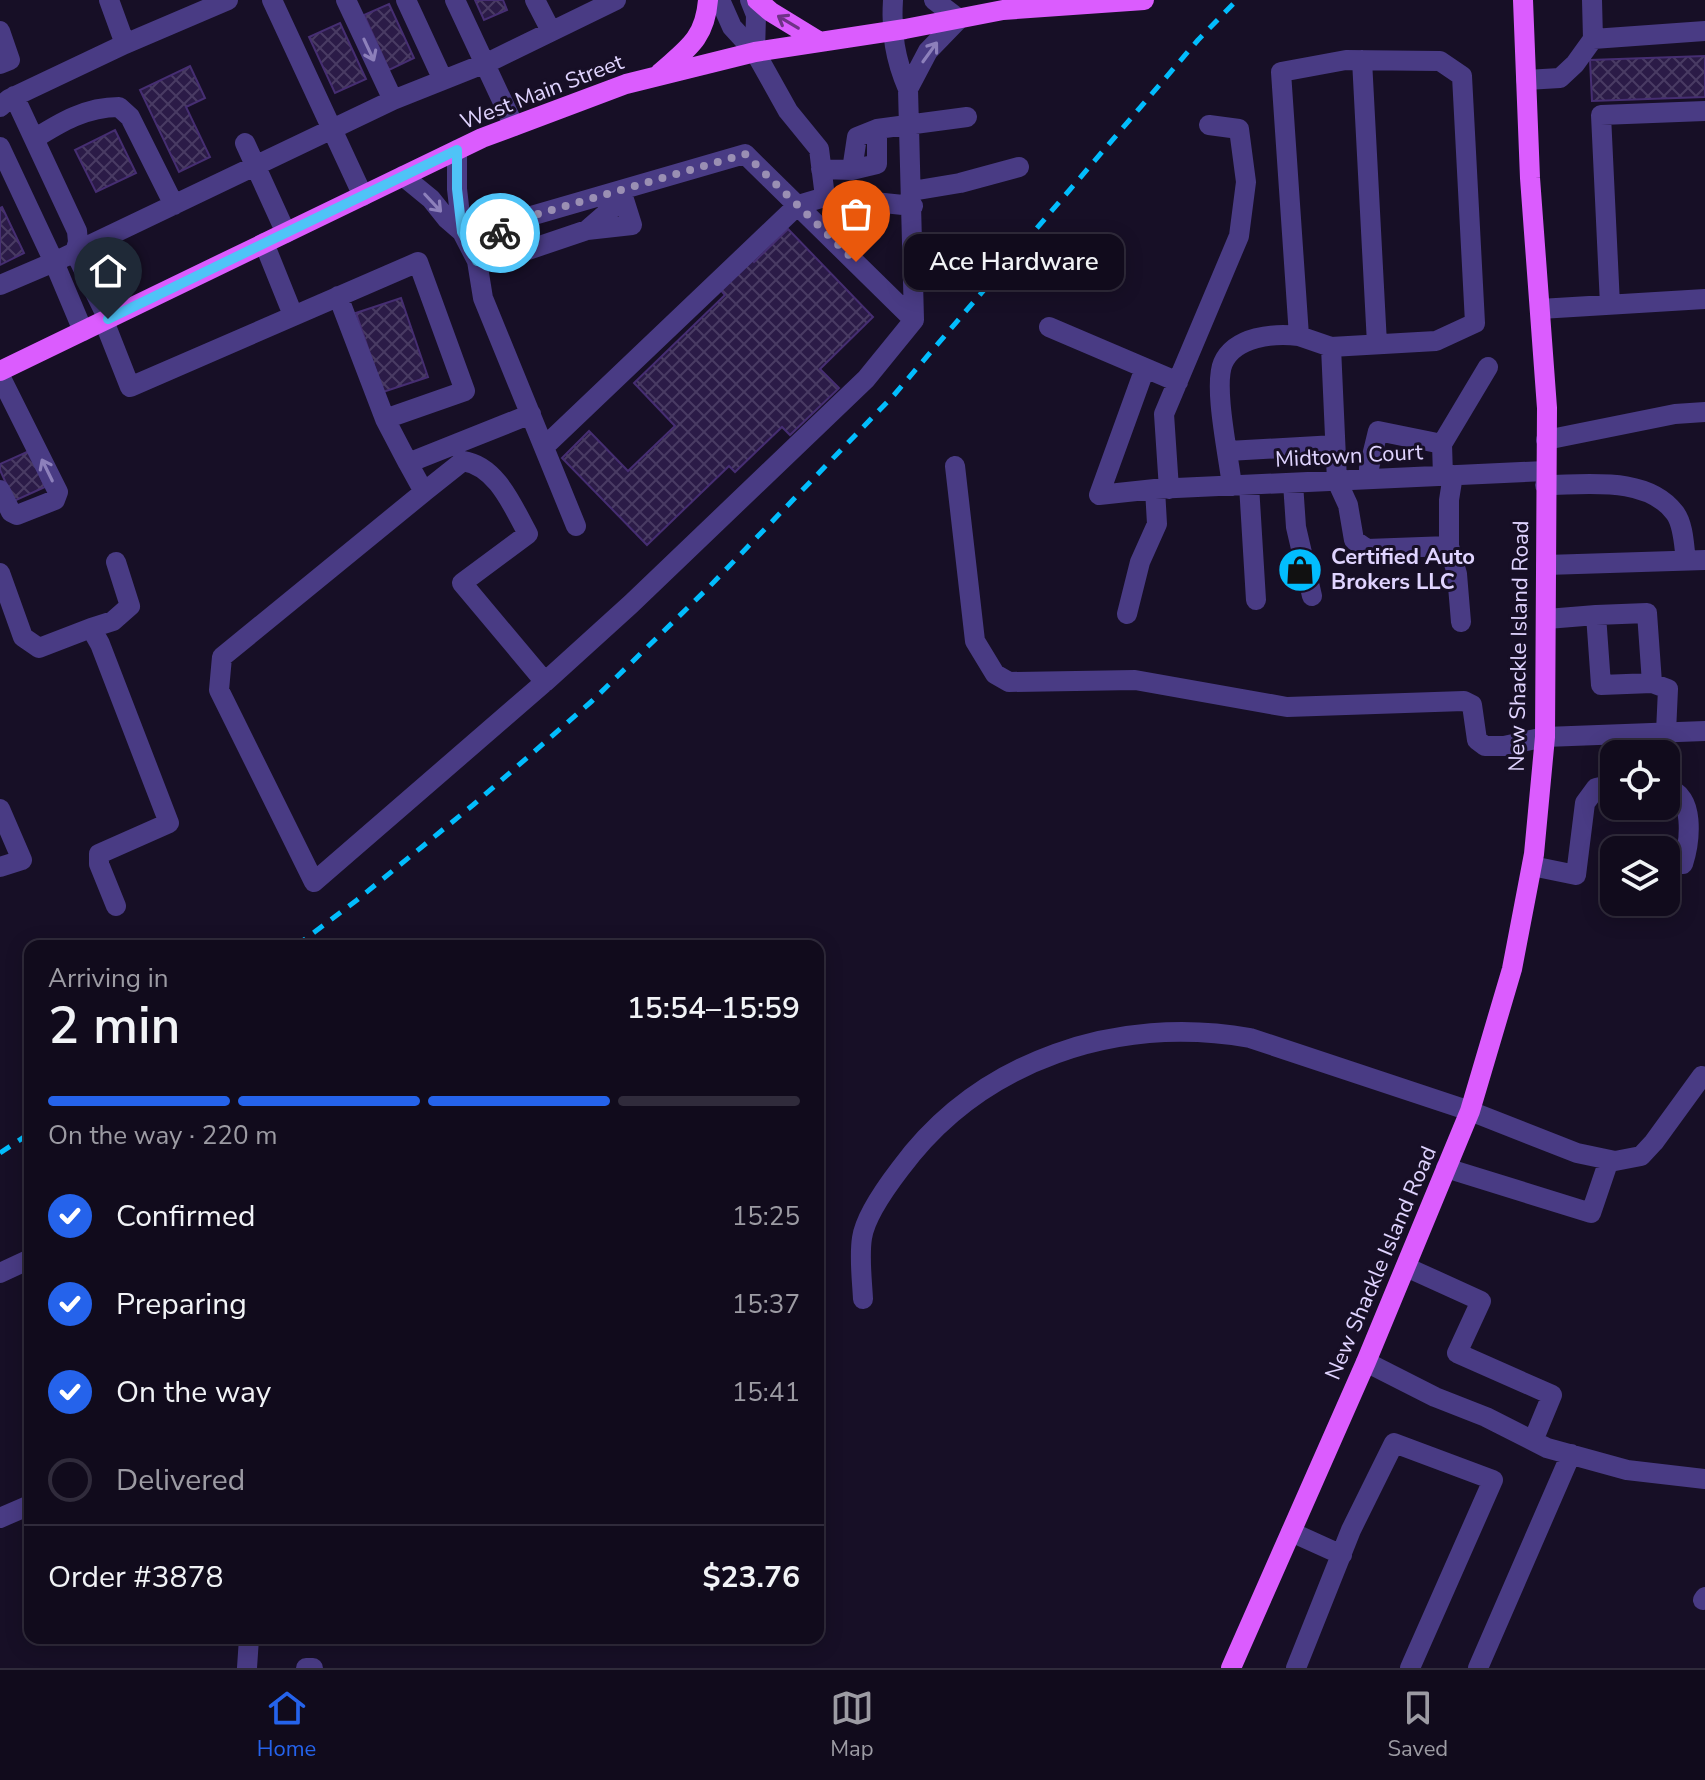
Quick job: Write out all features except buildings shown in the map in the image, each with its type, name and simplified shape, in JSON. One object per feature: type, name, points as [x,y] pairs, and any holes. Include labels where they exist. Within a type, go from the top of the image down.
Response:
[{"type":"main road","points":[[658,75],[700,34],[707,17],[708,0]]},
{"type":"main road","points":[[757,0],[820,42]]},
{"type":"main road","name":"West Main Street","points":[[0,373],[457,150],[514,126],[658,75],[755,52],[959,19],[1003,5],[1144,0]]},
{"type":"main road","name":"New Shackle Island Road","points":[[1231,1668],[1366,1362],[1470,1111],[1512,969],[1532,866],[1545,737],[1547,408],[1523,0]]},
{"type":"street","points":[[109,0],[125,44]]},
{"type":"street","points":[[228,0],[125,44],[7,102],[34,139],[77,231],[75,252],[106,320],[130,387],[418,262],[465,391],[385,419]]},
{"type":"street","points":[[272,0],[363,196]]},
{"type":"street","points":[[346,0],[393,100]]},
{"type":"street","points":[[406,0],[443,80]]},
{"type":"street","points":[[455,0],[488,62]]},
{"type":"street","points":[[464,0],[514,126]]},
{"type":"street","points":[[535,0],[551,31]]},
{"type":"street","points":[[0,285],[393,100],[488,62],[551,31],[586,6],[616,0]]},
{"type":"street","points":[[720,0],[732,27],[755,52],[788,111],[819,149],[825,197]]},
{"type":"street","points":[[750,0],[756,15],[755,52]]},
{"type":"street","points":[[545,682],[462,583],[528,534],[501,486],[476,463],[463,461],[222,657],[219,690],[314,882],[545,682],[631,604],[866,379],[914,320],[908,89],[897,63],[891,32],[893,0]]},
{"type":"street","points":[[908,89],[928,51],[959,19],[934,0]]},
{"type":"street","points":[[1526,80],[1560,78],[1575,64],[1593,39],[1592,0]]},
{"type":"street","points":[[0,31],[10,60],[0,64]]},
{"type":"street","points":[[1593,39],[1705,31]]},
{"type":"street","points":[[1256,600],[1241,485],[1228,451],[1219,389],[1223,363],[1235,348],[1258,338],[1279,334],[1299,336],[1331,347],[1436,341],[1475,323],[1462,76],[1440,61],[1346,60],[1281,72],[1299,336]]},
{"type":"street","points":[[1362,60],[1377,344]]},
{"type":"street","points":[[34,139],[84,111],[119,107],[130,117],[174,205]]},
{"type":"street","points":[[1610,305],[1601,115],[1705,111]]},
{"type":"street","points":[[821,169],[852,170],[857,137],[877,129],[967,117]]},
{"type":"street","points":[[1127,614],[1140,562],[1157,524],[1162,489],[1164,414],[1239,236],[1246,182],[1239,129],[1209,125]]},
{"type":"street","points":[[245,143],[286,233]]},
{"type":"street","points":[[0,147],[83,331]]},
{"type":"street","points":[[457,150],[462,232],[477,261],[483,298],[576,526]]},
{"type":"street","points":[[477,261],[490,240],[517,220],[745,154],[914,320]]},
{"type":"street","points":[[544,447],[798,205],[825,197],[913,198],[1019,167]]},
{"type":"street","points":[[403,176],[431,199],[462,232]]},
{"type":"street","points":[[477,261],[525,251],[587,230],[632,225],[621,190]]},
{"type":"street","points":[[587,230],[610,210],[621,190]]},
{"type":"street","points":[[264,243],[293,315]]},
{"type":"street","points":[[338,296],[385,419],[424,492]]},
{"type":"street","points":[[1540,309],[1705,299]]},
{"type":"street","points":[[1049,327],[1178,382]]},
{"type":"street","points":[[1331,347],[1337,481],[1348,505],[1354,540],[1367,549],[1449,546]]},
{"type":"street","points":[[1461,622],[1457,574],[1449,546],[1448,475],[1442,444],[1488,367]]},
{"type":"street","name":"Midtown Court","points":[[1145,368],[1099,495],[1448,475],[1545,478],[1620,485],[1654,495],[1676,514],[1683,538],[1696,561]]},
{"type":"street","points":[[0,373],[58,492],[55,500],[17,515],[11,512],[0,490]]},
{"type":"street","points":[[1546,440],[1675,414],[1705,412]]},
{"type":"street","points":[[408,463],[531,414]]},
{"type":"street","points":[[1369,479],[1378,431],[1442,444]]},
{"type":"street","points":[[1228,451],[1335,445]]},
{"type":"street","points":[[955,466],[975,641],[995,674],[1009,682],[1135,680],[1287,707],[1464,701],[1472,705],[1477,740],[1485,746],[1504,746],[1545,737],[1600,741]]},
{"type":"street","points":[[1293,483],[1296,527],[1312,596]]},
{"type":"street","points":[[1546,565],[1696,561]]},
{"type":"street","points":[[0,573],[23,637],[39,648],[113,621],[130,606],[116,562]]},
{"type":"street","points":[[1547,619],[1647,613],[1652,683]]},
{"type":"street","points":[[1596,615],[1601,685],[1652,683],[1668,689],[1666,732]]},
{"type":"street","points":[[91,628],[100,644],[169,823],[99,854],[99,864],[116,906]]},
{"type":"street","points":[[1647,740],[1666,732],[1705,731]]},
{"type":"street","points":[[1532,866],[1576,875],[1585,803],[1600,787]]},
{"type":"street","points":[[1680,795],[1688,823],[1689,843],[1683,864]]},
{"type":"street","points":[[0,867],[22,860],[1,812]]},
{"type":"street","points":[[863,1299],[862,1236],[884,1190],[912,1153],[969,1099],[1007,1075],[1045,1056],[1091,1042],[1177,1031],[1250,1038],[1470,1111],[1577,1153],[1615,1161],[1641,1156],[1702,1076]]},
{"type":"street","points":[[1446,1168],[1591,1213],[1609,1160]]},
{"type":"street","points":[[0,1273],[24,1262]]},
{"type":"street","points":[[1406,1267],[1481,1301],[1457,1353],[1552,1395],[1533,1441]]},
{"type":"street","points":[[1366,1362],[1533,1441],[1627,1470],[1705,1479]]},
{"type":"street","points":[[1296,1668],[1342,1555],[1394,1443],[1493,1480],[1410,1668]]},
{"type":"street","points":[[1478,1668],[1571,1454]]},
{"type":"street","points":[[0,1518],[24,1508]]},
{"type":"street","points":[[1291,1532],[1342,1555]]},
{"type":"street","points":[[247,1668],[249,1644]]},
{"type":"street","points":[[306,1668],[313,1668]]},
{"type":"railway","points":[[304,940],[473,805],[592,701],[709,587],[894,395],[1198,40],[1237,0]]},
{"type":"railway","points":[[0,1153],[24,1137]]},
{"type":"way so far","points":[[500,233],[517,220],[745,154],[856,262]]},
{"type":"place","name":"Ace Hardware","points":[[856,262]]},
{"type":"place","name":"Certified Auto Brokers LLC","points":[[1300,570]]},
{"type":"route","points":[[108,319],[457,150],[462,232],[477,261],[490,240],[500,233]]}]
